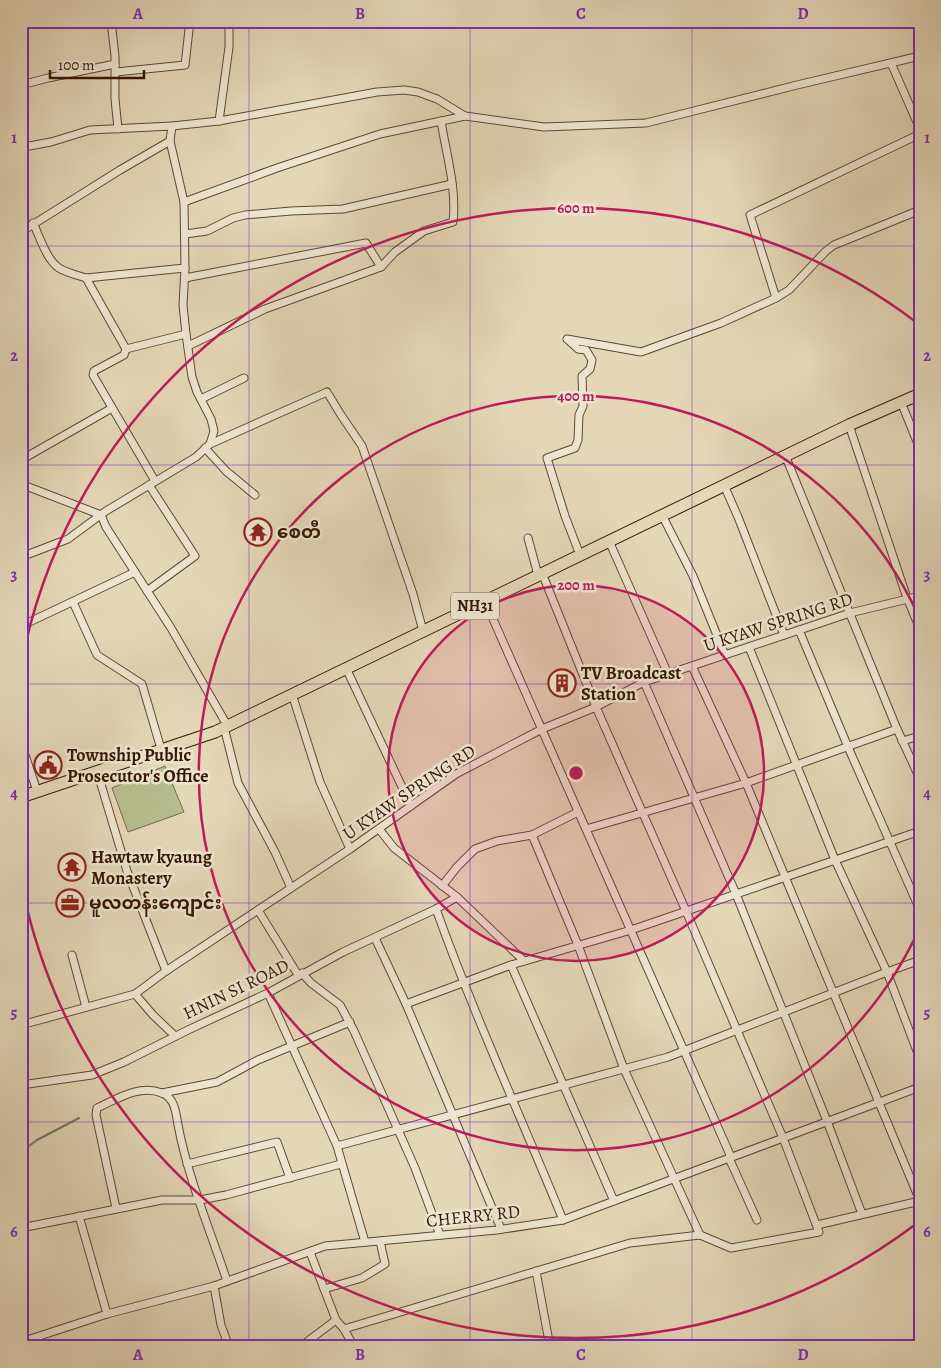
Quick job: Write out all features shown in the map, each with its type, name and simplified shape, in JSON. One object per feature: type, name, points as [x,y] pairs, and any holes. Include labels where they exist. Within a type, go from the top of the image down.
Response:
[{"type":"highway","name":"NH31","points":[[21,797],[226,726],[785,455],[920,394]]},
{"type":"street","points":[[112,21],[116,68],[114,99],[118,129]]},
{"type":"street","points":[[21,85],[48,78],[116,68],[185,65],[190,21]]},
{"type":"street","points":[[218,121],[229,47],[229,21]]},
{"type":"street","points":[[184,202],[277,168],[380,134],[465,116],[544,127],[646,123],[920,56]]},
{"type":"street","points":[[891,63],[920,129]]},
{"type":"street","points":[[21,146],[51,142],[90,130],[172,126],[218,121],[377,92],[404,90],[418,92],[437,99],[465,116]]},
{"type":"street","points":[[188,346],[265,309],[381,267],[395,252],[424,231],[453,222],[452,184],[441,121]]},
{"type":"street","points":[[172,126],[170,140],[184,202],[186,268],[183,305],[186,334],[192,377],[211,419],[214,431],[208,446]]},
{"type":"street","points":[[776,298],[750,215],[920,134]]},
{"type":"street","points":[[21,232],[170,140]]},
{"type":"street","points":[[185,234],[208,230],[233,218],[245,215],[291,210],[343,209],[452,184]]},
{"type":"street","points":[[580,555],[565,516],[547,458],[575,448],[578,440],[579,415],[583,406],[582,376],[590,369],[592,360],[586,350],[578,349],[567,339],[640,352],[721,323],[776,298],[789,290],[834,245],[920,210]]},
{"type":"street","points":[[33,224],[50,258],[59,268],[86,278],[186,268]]},
{"type":"street","points":[[185,278],[366,243],[381,267]]},
{"type":"street","points":[[86,278],[126,349],[124,355],[94,371],[93,375],[152,483],[195,556],[147,591]]},
{"type":"street","points":[[126,349],[186,334]]},
{"type":"street","points":[[201,399],[244,378]]},
{"type":"street","points":[[21,557],[68,539],[101,515],[196,457],[208,446],[328,392],[341,416],[362,446],[413,594],[423,631]]},
{"type":"street","points":[[901,402],[920,449]]},
{"type":"street","points":[[21,460],[112,408]]},
{"type":"street","points":[[849,425],[907,598],[920,629]]},
{"type":"street","points":[[208,446],[226,471],[255,495]]},
{"type":"street","points":[[785,455],[897,729],[920,779]]},
{"type":"street","points":[[21,484],[101,515],[106,527],[147,591],[226,726],[238,783],[276,852],[291,888]]},
{"type":"street","points":[[724,485],[784,635]]},
{"type":"street","points":[[662,515],[693,576],[725,655]]},
{"type":"street","points":[[344,1329],[630,1243],[700,1236],[731,1248],[819,1232],[783,1138],[596,707],[540,574],[528,538]]},
{"type":"street","points":[[609,541],[668,674]]},
{"type":"street","points":[[21,626],[135,572]]},
{"type":"street","name":"U KYAW SPRING RD","points":[[21,1024],[136,994],[166,971],[350,849],[456,774],[542,729],[596,707],[644,682],[850,613],[920,596]]},
{"type":"street","points":[[485,601],[757,1220]]},
{"type":"street","points":[[73,602],[97,655],[142,684],[161,749]]},
{"type":"street","points":[[799,630],[920,910]]},
{"type":"street","points":[[750,647],[835,860],[887,972],[920,1059]]},
{"type":"street","points":[[692,666],[746,782],[920,1201],[817,1225]]},
{"type":"street","points":[[346,668],[411,806]]},
{"type":"street","points":[[644,682],[736,894],[828,1121],[862,1214]]},
{"type":"street","points":[[292,694],[320,782],[350,849]]},
{"type":"street","points":[[586,829],[643,814],[746,782],[897,729]]},
{"type":"street","points":[[902,741],[920,736]]},
{"type":"street","points":[[21,743],[37,791]]},
{"type":"street","points":[[97,771],[127,870],[166,971]]},
{"type":"street","points":[[442,886],[457,867],[475,850],[497,841],[532,835],[578,812]]},
{"type":"street","points":[[379,829],[394,848],[457,897],[524,961]]},
{"type":"street","points":[[406,1004],[511,964],[631,930],[920,831]]},
{"type":"street","points":[[532,835],[578,945],[624,1069],[700,1236]]},
{"type":"street","name":"HNIN SI ROAD","points":[[21,1085],[92,1075],[124,1062],[268,993],[300,974],[436,909],[457,897]]},
{"type":"street","points":[[436,909],[463,983],[563,1220]]},
{"type":"street","points":[[258,910],[300,974],[340,1004],[350,1022],[415,1168],[440,1235]]},
{"type":"street","points":[[375,938],[406,1004],[501,1229]]},
{"type":"street","points":[[72,956],[86,1007]]},
{"type":"street","points":[[337,1146],[668,1057],[920,960]]},
{"type":"street","points":[[511,964],[614,1201]]},
{"type":"street","points":[[268,993],[337,1146],[365,1242]]},
{"type":"street","points":[[136,994],[152,1015],[175,1036]]},
{"type":"street","points":[[116,1208],[96,1115],[97,1108],[128,1093],[140,1090],[162,1093],[217,1082],[258,1060],[350,1022]]},
{"type":"street","name":"CHERRY RD","points":[[21,1342],[108,1314],[214,1286],[325,1246],[501,1229],[563,1220],[920,1087]]},
{"type":"street","points":[[162,1093],[173,1102],[187,1164],[227,1281]]},
{"type":"street","points":[[187,1164],[277,1142],[290,1178]]},
{"type":"street","points":[[21,1228],[162,1200],[200,1200],[341,1164]]},
{"type":"street","points":[[79,1216],[108,1314]]},
{"type":"street","points":[[324,1289],[362,1278],[385,1264],[380,1241]]},
{"type":"street","points":[[310,1252],[336,1320],[344,1329],[354,1347]]},
{"type":"street","points":[[536,1271],[550,1347]]},
{"type":"street","points":[[214,1286],[221,1325],[229,1347]]},
{"type":"street","points":[[300,1347],[336,1320]]},
{"type":"street","points":[[33,1339],[36,1347]]},
{"type":"green space","points":[[165,766],[184,812],[128,832],[112,788]]},
{"type":"waterway","points":[[21,1152],[37,1140],[79,1118]]},
{"type":"place","name":"စေတီ","points":[[258,532]]},
{"type":"place","name":"TV Broadcast Station","points":[[562,683]]},
{"type":"place","name":"Township Public Prosecutor's Office","points":[[48,765]]},
{"type":"place","name":"Hawtaw kyaung Monastery","points":[[72,867]]},
{"type":"place","name":"မူလတန်းကျောင်း","points":[[70,903]]}]
